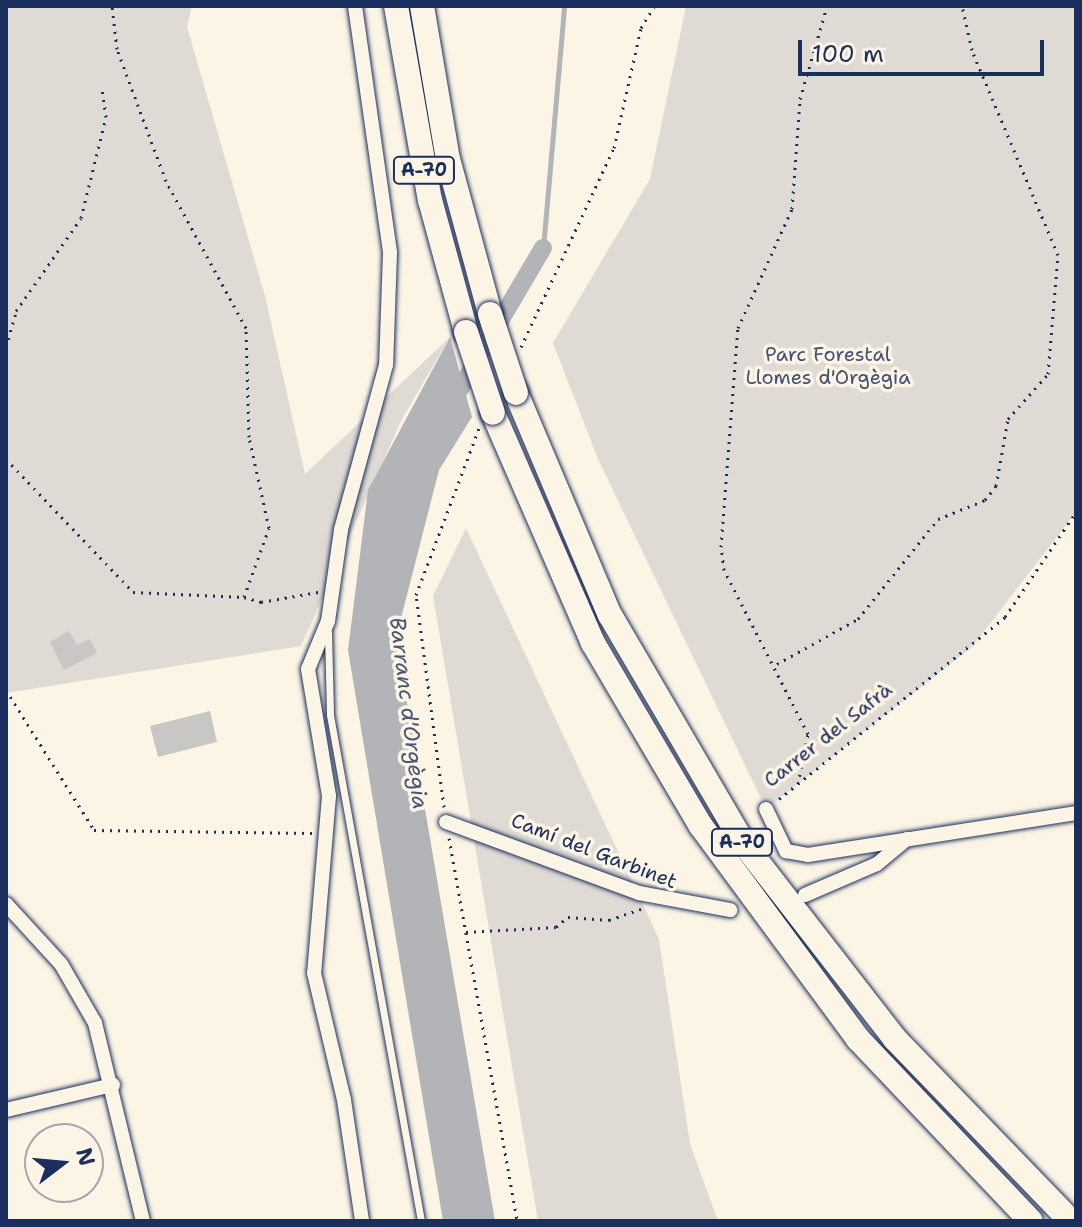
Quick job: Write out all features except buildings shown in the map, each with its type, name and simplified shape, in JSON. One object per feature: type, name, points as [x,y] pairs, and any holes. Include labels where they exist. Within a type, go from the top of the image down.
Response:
[{"type":"highway","name":"A-70","points":[[396,6],[428,187],[489,415],[593,643],[701,826],[858,1039],[1031,1221]]},
{"type":"highway","name":"A-70","points":[[422,6],[448,159],[490,314],[516,393],[610,615],[743,843],[895,1039],[1071,1221]]},
{"type":"street","points":[[355,6],[390,253],[387,351],[341,530],[328,621],[308,669],[328,782],[322,833],[316,999],[344,1100],[362,1221]]},
{"type":"street","name":"Carrer del Safrà","points":[[766,809],[786,851],[808,855],[1076,813]]},
{"type":"street","name":"Camí del Garbinet","points":[[446,822],[668,901],[730,910]]},
{"type":"street","points":[[805,895],[877,864],[908,838]]},
{"type":"street","points":[[6,904],[81,994],[113,1085],[143,1221]]},
{"type":"street","points":[[6,1110],[113,1085]]},
{"type":"lane","points":[[328,621],[330,715],[421,1221]]},
{"type":"path","points":[[112,6],[117,49],[166,181],[246,328],[249,437],[269,528],[244,597]]},
{"type":"path","points":[[513,363],[614,148],[641,28],[654,6]]},
{"type":"path","points":[[798,784],[808,734],[776,665],[724,570],[721,547],[738,328],[792,209],[800,99],[827,6]]},
{"type":"path","points":[[776,665],[858,619],[938,519],[985,500],[996,486],[1008,419],[1048,374],[1058,255],[972,50],[962,6]]},
{"type":"path","points":[[6,347],[16,311],[81,218],[106,117],[102,89]]},
{"type":"path","points":[[489,415],[458,470],[416,595],[446,822],[517,1221]]},
{"type":"path","points":[[6,459],[133,592],[244,597],[261,602],[305,591],[333,593]]},
{"type":"path","name":"Carrer del Safrà","points":[[766,809],[1005,617],[1076,512]]},
{"type":"path","points":[[6,690],[94,830],[322,833]]},
{"type":"path","points":[[466,932],[556,927],[568,917],[609,920],[668,901]]},
{"type":"green space","points":[[6,6],[192,6],[187,27],[265,296],[305,474],[450,337],[401,421],[301,646],[6,693]]},
{"type":"green space","name":"Parc Forestal Llomes d'Orgègia","points":[[686,6],[1076,6],[1076,512],[972,647],[766,809],[598,459],[553,343],[650,179]]},
{"type":"green space","points":[[466,528],[659,939],[690,1144],[718,1221],[538,1221],[433,596]]},
{"type":"shaded area","points":[[450,337],[472,417],[439,470],[396,638],[495,1221],[443,1221],[348,650],[368,490]]},
{"type":"waterway","name":"Barranc d'Orgègia","points":[[543,248],[564,6]]},
{"type":"waterway","name":"Barranc d'Orgègia","points":[[451,404],[543,248]]}]
